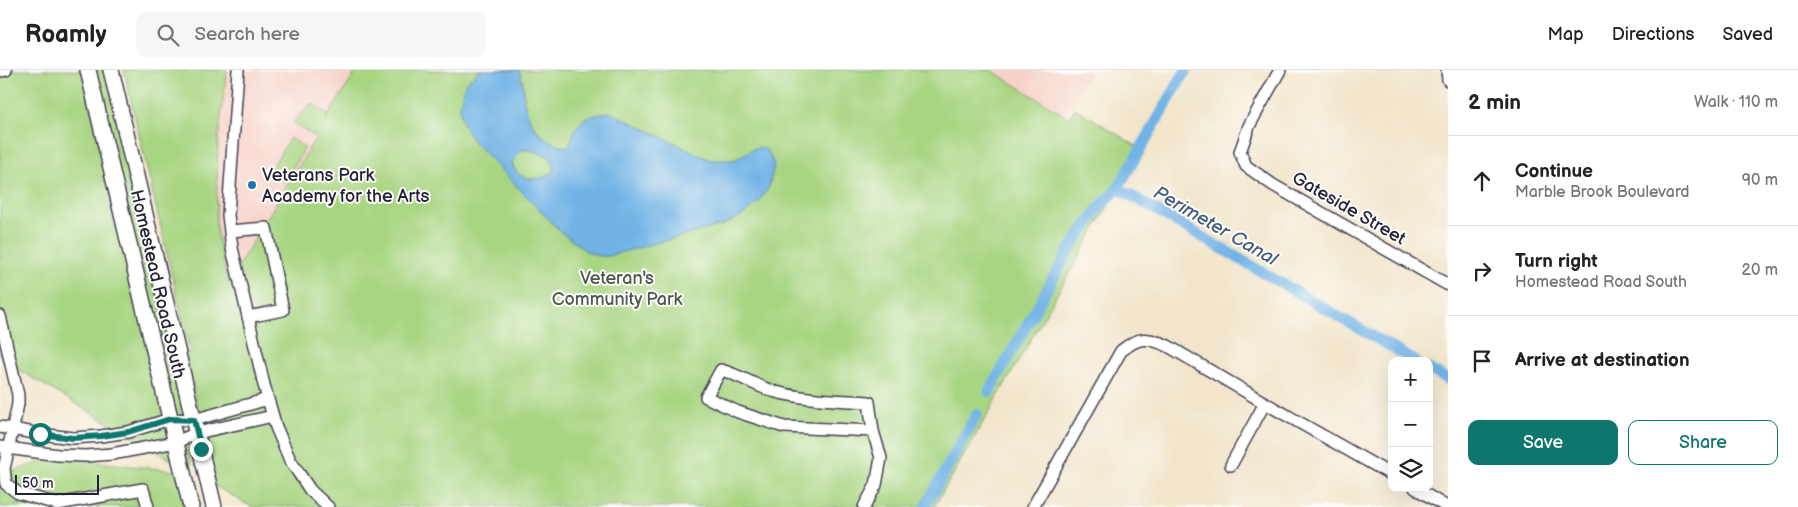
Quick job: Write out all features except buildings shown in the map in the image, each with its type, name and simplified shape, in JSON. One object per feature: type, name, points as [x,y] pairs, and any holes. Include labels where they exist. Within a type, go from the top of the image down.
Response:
[{"type":"main road","name":"Homestead Road South","points":[[88,70],[191,507]]},
{"type":"main road","name":"Homestead Road South","points":[[111,70],[214,507]]},
{"type":"street","points":[[0,71],[6,70]]},
{"type":"street","points":[[238,70],[228,215],[232,248],[276,427],[290,460],[310,490],[328,507]]},
{"type":"street","name":"Gateside Street","points":[[1280,70],[1249,126],[1240,152],[1246,166],[1273,185],[1448,285]]},
{"type":"street","points":[[1447,70],[1448,80]]},
{"type":"street","points":[[230,232],[266,228],[282,301],[283,310],[248,317]]},
{"type":"street","points":[[0,316],[18,396],[13,429],[4,448],[6,484],[18,493],[57,506],[144,489],[148,507]]},
{"type":"street","points":[[1033,507],[1122,351],[1131,343],[1143,339],[1155,340],[1168,346],[1265,404],[1388,473]]},
{"type":"street","points":[[864,507],[876,485],[881,466],[869,402],[818,399],[774,392],[736,374],[721,370],[706,397],[738,412],[784,427],[873,431]]},
{"type":"street","points":[[4,448],[58,455],[86,456],[112,454],[176,442],[195,426],[268,399]]},
{"type":"street","points":[[1231,465],[1265,404]]},
{"type":"street","points":[[0,427],[73,438],[128,432],[170,419],[195,426],[272,416]]},
{"type":"street","points":[[1422,492],[1448,507]]},
{"type":"street","points":[[1422,507],[1429,496]]},
{"type":"shaded area","name":"Veterans Park Academy for the Arts","points":[[227,70],[357,70],[228,284],[216,228],[218,141]]},
{"type":"shaded area","points":[[991,70],[1090,70],[1066,116]]},
{"type":"green space","points":[[0,70],[82,70],[175,462],[0,359]]},
{"type":"green space","points":[[95,70],[105,70],[188,424],[184,426],[193,473],[189,470]]},
{"type":"green space","name":"Veteran's Community Park","points":[[124,70],[227,70],[218,141],[216,228],[228,283],[316,137],[293,123],[311,103],[328,114],[325,121],[357,70],[991,70],[1069,118],[1075,108],[1141,149],[934,507],[252,507],[215,486],[184,350],[189,354],[189,348]]},
{"type":"green space","points":[[290,138],[305,148],[284,182],[269,172]]},
{"type":"green space","points":[[53,457],[177,471],[185,507],[0,507],[0,482],[12,472]]},
{"type":"water","points":[[479,70],[519,70],[528,116],[541,135],[561,146],[568,147],[575,129],[585,118],[608,112],[710,160],[734,160],[753,149],[759,147],[765,149],[774,165],[769,187],[758,203],[740,217],[723,225],[608,256],[598,256],[586,251],[561,232],[470,136],[462,120],[460,109],[467,82]],"holes":[[[522,150],[530,150],[550,157],[554,164],[554,171],[549,175],[536,179],[518,174],[512,162]]]},
{"type":"waterway","name":"Perimeter Canal","points":[[1186,70],[1118,188],[1408,357]]},
{"type":"waterway","points":[[989,392],[1068,252],[1097,210],[1118,188]]},
{"type":"waterway","name":"Perimeter Canal","points":[[1433,371],[1448,380]]},
{"type":"waterway","points":[[925,507],[977,414]]},
{"type":"place","name":"Veterans Park Academy for the Arts","points":[[252,185]]},
{"type":"route","points":[[40,434],[73,438],[101,436],[128,432],[170,419],[194,420],[201,449]]}]
